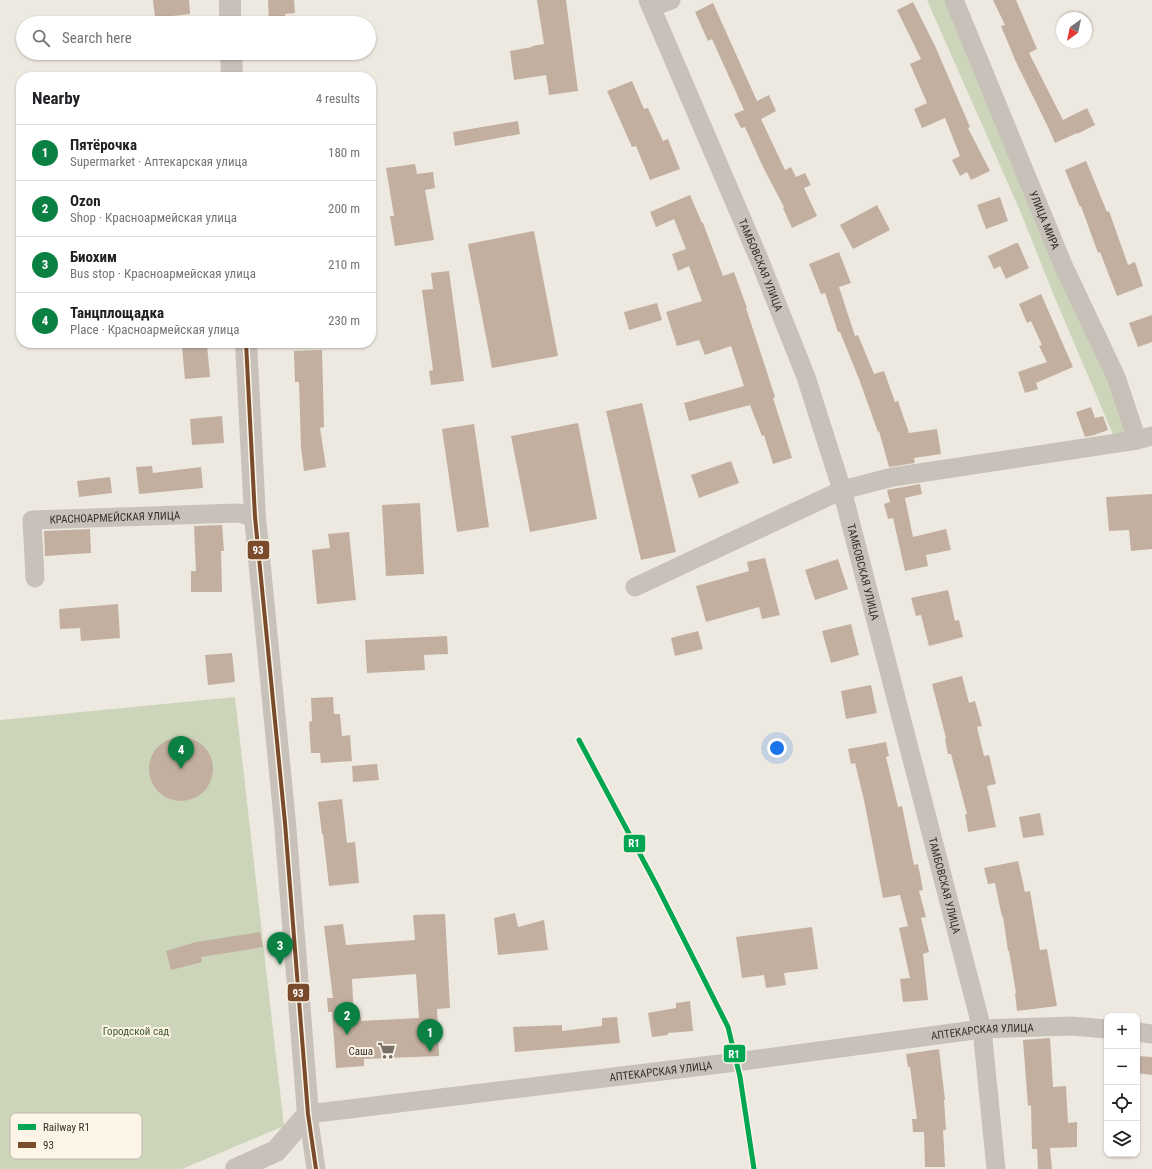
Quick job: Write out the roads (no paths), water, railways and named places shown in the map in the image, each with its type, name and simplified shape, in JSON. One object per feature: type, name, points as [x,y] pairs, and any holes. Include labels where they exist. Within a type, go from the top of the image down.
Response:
[{"type":"street","points":[[230,0],[230,16]]},
{"type":"street","points":[[650,3],[671,0]]},
{"type":"street","name":"УЛИЦА МИРА","points":[[954,0],[1063,265],[1145,438]]},
{"type":"street","name":"ТАМБОВСКАЯ УЛИЦА","points":[[650,3],[759,259],[806,377],[842,490],[982,1029],[996,1169]]},
{"type":"street","points":[[231,60],[232,72]]},
{"type":"street","points":[[246,348],[255,517],[285,823],[308,1114],[316,1169]]},
{"type":"street","points":[[635,587],[842,490],[893,477],[1145,438]]},
{"type":"street","name":"КРАСНОАРМЕЙСКАЯ УЛИЦА","points":[[35,578],[32,520],[238,513],[255,517]]},
{"type":"street","name":"АПТЕКАРСКАЯ УЛИЦА","points":[[308,1114],[729,1063],[982,1029],[1072,1026],[1104,1029]]},
{"type":"street","points":[[1140,1032],[1152,1034]]},
{"type":"street","points":[[236,1169],[276,1151],[308,1114]]},
{"type":"rail line","name":"R1","points":[[579,740],[657,886],[728,1027],[740,1077],[754,1169]]},
{"type":"place","name":"Танцплощадка","points":[[181,769]]},
{"type":"place","name":"Биохим","points":[[280,965]]},
{"type":"place","name":"Ozon","points":[[347,1035]]},
{"type":"place","name":"Саша","points":[[386,1051]]},
{"type":"place","name":"Пятёрочка","points":[[430,1052]]},
{"type":"park label","name":"Городской сад","points":[[136,1031]]}]
